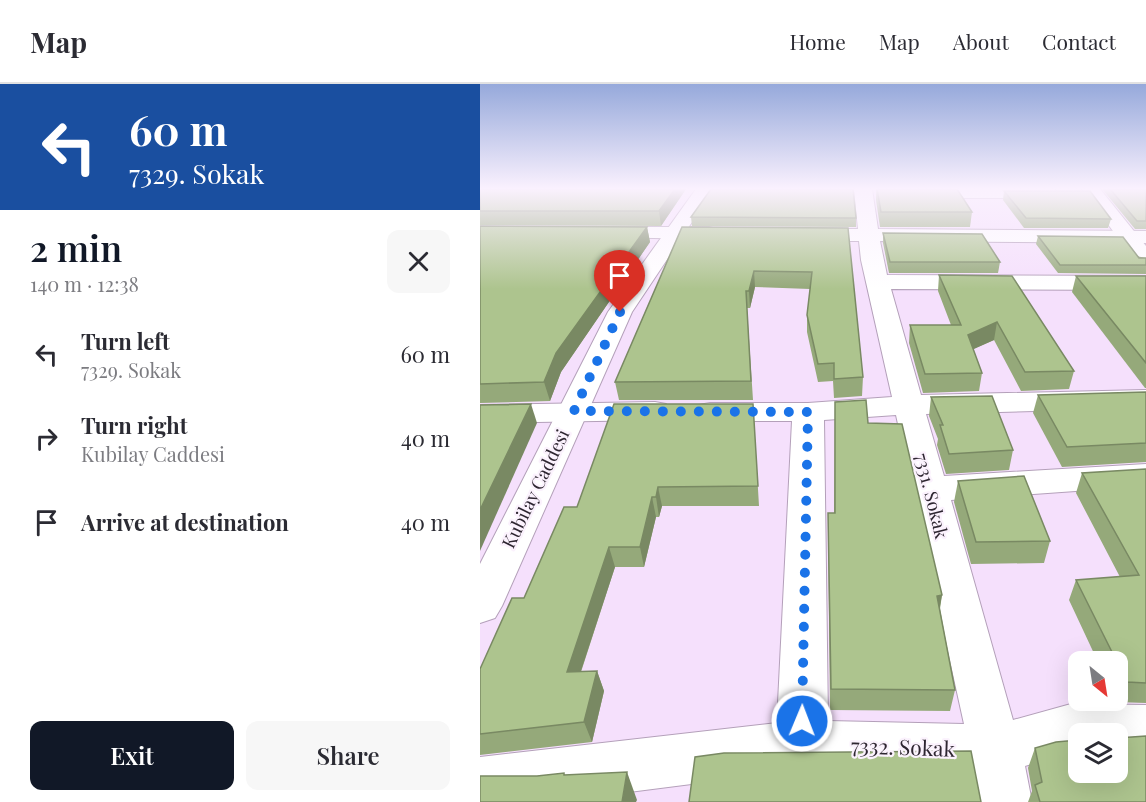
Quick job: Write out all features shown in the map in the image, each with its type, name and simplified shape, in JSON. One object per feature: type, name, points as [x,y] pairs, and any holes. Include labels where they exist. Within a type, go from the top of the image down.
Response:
[{"type":"street","name":"Kubilay Caddesi","points":[[480,606],[620,312],[681,223]]},
{"type":"street","name":"7331. Sokak","points":[[868,223],[878,282],[996,750],[1004,802]]},
{"type":"street","points":[[1123,223],[1137,237],[1146,260]]},
{"type":"street","points":[[582,233],[731,234]]},
{"type":"street","points":[[789,235],[1137,237]]},
{"type":"street","points":[[878,282],[1146,283]]},
{"type":"street","points":[[480,414],[574,411],[808,412],[908,405],[1146,399]]},
{"type":"street","points":[[802,745],[808,412]]},
{"type":"street","points":[[929,489],[1146,476]]},
{"type":"street","name":"7332. Sokak","points":[[480,784],[802,745],[996,750],[1071,728],[1146,729]]},
{"type":"building","points":[[480,226],[647,227],[556,353],[544,382],[480,384]]},
{"type":"building","points":[[682,227],[848,228],[863,377],[834,379],[834,363],[818,364],[807,315],[812,272],[754,271],[749,291],[746,291],[751,381],[615,382]]},
{"type":"building","points":[[883,233],[982,234],[1000,262],[890,262]]},
{"type":"building","points":[[1038,236],[1123,237],[1139,258],[1146,258],[1146,265],[1060,265]]},
{"type":"building","points":[[939,275],[1012,276],[1074,371],[1025,372],[997,322],[968,335],[982,373],[925,374],[910,325],[961,325]]},
{"type":"building","points":[[1076,276],[1146,276],[1146,363]]},
{"type":"building","points":[[1146,392],[1146,443],[1067,447],[1038,395]]},
{"type":"building","points":[[992,396],[1013,450],[949,454],[940,425],[943,425],[931,397]]},
{"type":"building","points":[[866,400],[868,423],[902,424],[942,595],[937,596],[955,690],[831,689],[828,513],[835,513],[835,402]]},
{"type":"building","points":[[531,404],[480,510],[480,405]]},
{"type":"building","points":[[614,404],[753,404],[758,486],[658,487],[656,497],[652,497],[640,547],[609,547],[567,672],[597,671],[584,722],[480,734],[480,669],[512,598],[524,598],[564,507],[577,507]]},
{"type":"building","points":[[1146,469],[1146,683],[1128,682],[1128,651],[1112,651],[1076,580],[1139,575],[1082,473]]},
{"type":"building","points":[[1024,476],[1050,541],[976,542],[958,481]]},
{"type":"building","points":[[1146,736],[1146,802],[1040,802],[1035,785],[1042,782],[1035,748],[1068,741],[1068,783],[1128,783],[1128,737]]},
{"type":"building","points":[[971,751],[981,802],[689,802],[695,757],[724,753]]},
{"type":"building","points":[[627,772],[622,802],[480,802],[480,776]]},
{"type":"route","points":[[620,312],[574,411],[808,412],[802,721]]}]
